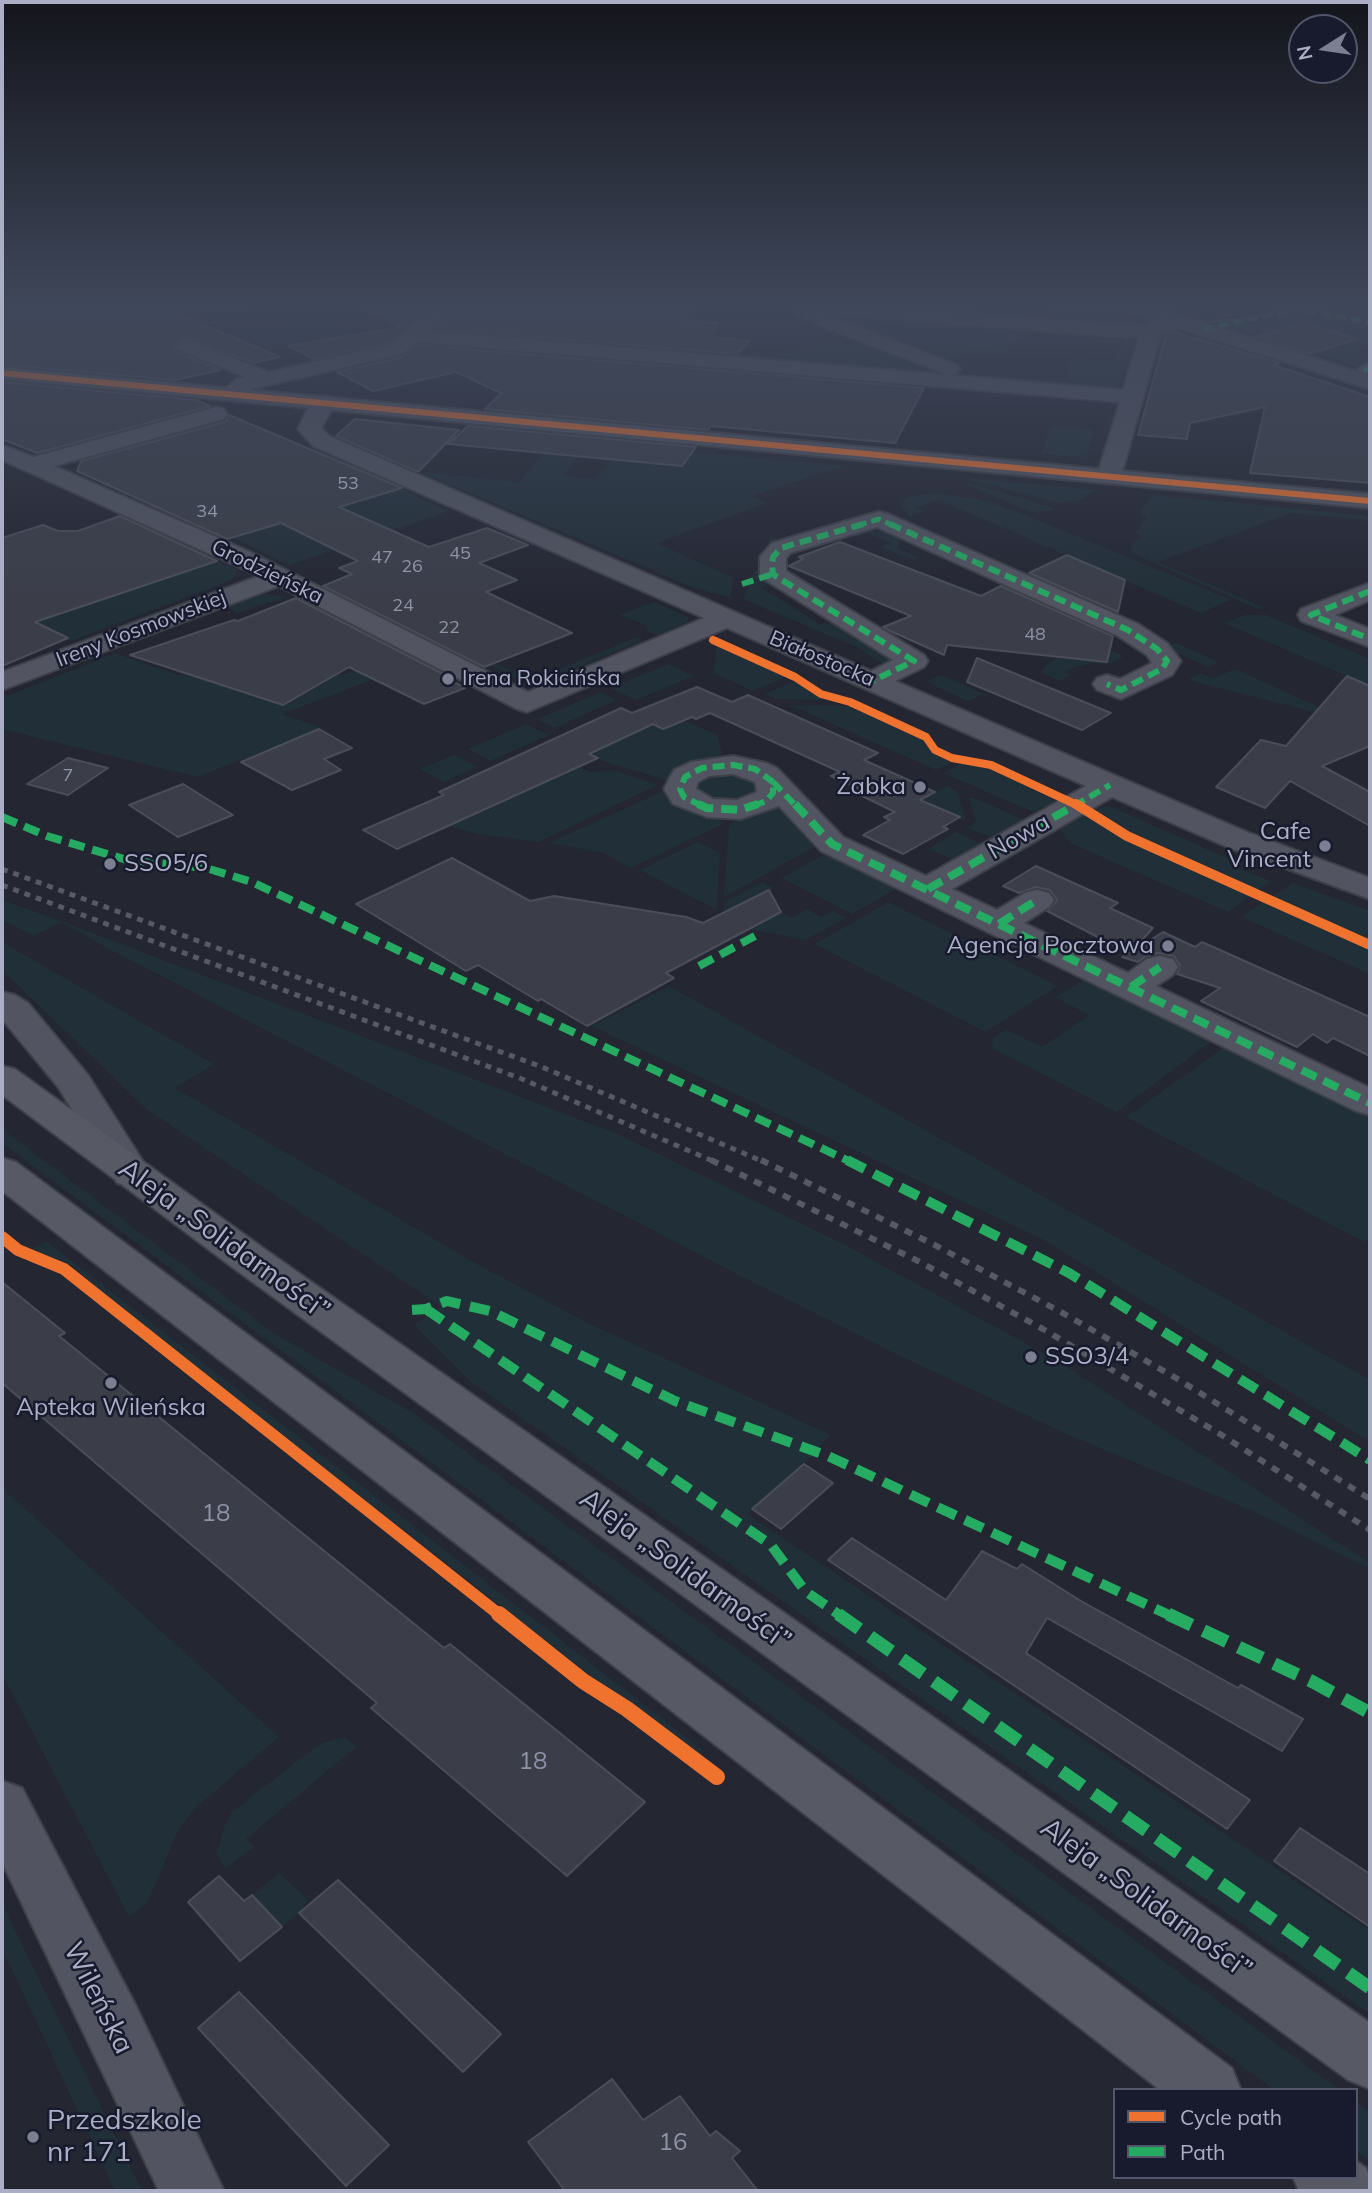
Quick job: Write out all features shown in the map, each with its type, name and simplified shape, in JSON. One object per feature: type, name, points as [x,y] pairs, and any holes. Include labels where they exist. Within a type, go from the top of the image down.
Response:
[{"type":"main road","name":"Aleja „Solidarności”","points":[[2,1077],[131,1174],[1370,2059]]},
{"type":"main road","points":[[2,1171],[1207,2088]]},
{"type":"main road","points":[[1328,2179],[1343,2191]]},
{"type":"street","name":"Białostocka","points":[[321,407],[309,429],[321,441],[1236,839],[1370,889]]},
{"type":"street","points":[[372,407],[1370,500]]},
{"type":"street","points":[[1109,476],[1129,407]]},
{"type":"street","points":[[32,465],[216,414]]},
{"type":"street","name":"Grodzieńska","points":[[2,452],[280,577],[527,703],[729,618]]},
{"type":"street","points":[[872,681],[914,661],[777,577],[773,574],[772,564],[773,557],[781,548],[879,519],[1128,630],[1157,649],[1167,661],[1162,669],[1121,690],[1107,684]]},
{"type":"street","name":"Ireny Kosmowskiej","points":[[2,682],[280,577]]},
{"type":"street","points":[[1370,591],[1311,615],[1370,639]]},
{"type":"street","points":[[773,782],[832,845],[1368,1099]]},
{"type":"street","name":"Nowa","points":[[928,889],[1110,785]]},
{"type":"street","points":[[999,924],[1037,900]]},
{"type":"street","points":[[1131,987],[1160,967]]},
{"type":"street","points":[[2,1003],[15,1011],[75,1083],[131,1174]]},
{"type":"street","name":"Wileńska","points":[[2,1805],[114,2027],[192,2191]]},
{"type":"shaded area","points":[[1050,427],[1094,429],[1086,458],[1042,454]]},
{"type":"shaded area","points":[[557,439],[590,442],[563,476],[596,479],[613,459],[664,464],[692,452],[844,466],[752,496],[767,503],[656,543],[734,578],[730,597],[697,589],[420,472],[519,482]]},
{"type":"shaded area","points":[[958,477],[1097,490],[1077,501],[1058,503]]},
{"type":"shaded area","points":[[963,483],[1051,507],[1053,511],[1031,512]]},
{"type":"shaded area","points":[[401,489],[449,511],[289,565],[232,537]]},
{"type":"shaded area","points":[[934,493],[975,499],[1013,510],[1231,600],[1201,613],[939,500],[916,508],[923,512],[910,516],[901,506],[904,499],[911,496]]},
{"type":"shaded area","points":[[1153,495],[1369,516],[1370,522],[1291,513],[1158,562],[1265,608],[1258,609],[1130,552],[1131,546],[1141,536],[1135,533],[1146,518],[1141,514],[1141,510]]},
{"type":"shaded area","points":[[871,531],[885,532],[899,539],[897,548],[920,558],[914,560],[880,547],[890,543],[867,533],[857,537],[850,535]]},
{"type":"shaded area","points":[[771,536],[780,542],[770,583],[760,587],[820,624],[838,622],[896,658],[887,666],[856,647],[743,599]]},
{"type":"shaded area","points":[[217,561],[237,570],[235,577],[71,641],[35,622]]},
{"type":"shaded area","points":[[266,594],[287,597],[237,613],[226,606]]},
{"type":"shaded area","points":[[654,602],[688,617],[688,622],[658,635],[648,631],[646,625],[619,615]]},
{"type":"shaded area","points":[[1245,615],[1266,615],[1370,659],[1370,686],[1224,623]]},
{"type":"shaded area","points":[[637,637],[644,640],[542,682],[522,681],[489,665],[495,663],[531,681]]},
{"type":"shaded area","points":[[1176,643],[1217,662],[1209,668],[1165,647]]},
{"type":"shaded area","points":[[1093,644],[1124,656],[1106,665],[1093,663],[1075,667],[1065,672],[1071,675],[1059,681],[1040,672],[1047,664],[1065,653]]},
{"type":"shaded area","points":[[717,646],[786,677],[753,691],[713,673]]},
{"type":"shaded area","points":[[115,653],[178,675],[183,673],[283,705],[319,684],[297,659],[342,675],[356,670],[374,679],[282,714],[323,728],[197,777],[2,729],[2,698]]},
{"type":"shaded area","points":[[668,664],[694,676],[636,700],[610,688]]},
{"type":"shaded area","points":[[1235,669],[1350,721],[1188,680],[1201,673],[1213,678]]},
{"type":"shaded area","points":[[941,675],[984,694],[968,701],[926,682]]},
{"type":"shaded area","points":[[796,681],[818,696],[832,700],[776,699],[764,694]]},
{"type":"shaded area","points":[[601,692],[617,700],[554,728],[537,719]]},
{"type":"shaded area","points":[[790,705],[848,706],[921,738],[931,751],[955,761],[936,770]]},
{"type":"shaded area","points":[[683,721],[717,734],[722,754],[666,780],[603,761],[590,753],[653,724],[664,729]]},
{"type":"shaded area","points":[[526,724],[549,735],[490,761],[468,749]]},
{"type":"shaded area","points":[[454,755],[478,767],[443,782],[420,769]]},
{"type":"shaded area","points":[[963,763],[987,767],[1056,801],[1033,812],[943,773]]},
{"type":"shaded area","points":[[579,767],[590,772],[612,770],[657,785],[539,842],[479,834],[445,825],[445,815],[458,822]]},
{"type":"shaded area","points":[[726,771],[759,781],[759,796],[715,805],[690,785],[693,780]]},
{"type":"shaded area","points":[[947,786],[957,791],[965,818],[963,820],[921,800]]},
{"type":"shaded area","points":[[663,791],[725,823],[631,868],[603,853],[549,843]]},
{"type":"shaded area","points":[[972,797],[1027,821],[997,839],[967,828],[976,822],[969,799]]},
{"type":"shaded area","points":[[1109,806],[1234,861],[1230,865],[1271,881],[1257,891],[1128,833],[1091,809]]},
{"type":"shaded area","points":[[783,807],[818,845],[724,897],[729,826],[744,815]]},
{"type":"shaded area","points":[[1084,813],[1123,837],[1251,896],[1228,912],[1072,844],[1060,830],[1062,825]]},
{"type":"shaded area","points":[[956,832],[986,846],[959,862],[928,849]]},
{"type":"shaded area","points":[[698,842],[720,853],[717,910],[640,870]]},
{"type":"shaded area","points":[[827,853],[898,888],[852,914],[781,878]]},
{"type":"shaded area","points":[[763,882],[773,888],[753,899],[791,918],[808,909],[821,917],[832,911],[846,918],[805,940],[753,930],[724,915],[724,902]]},
{"type":"shaded area","points":[[1293,883],[1370,911],[1370,942],[1271,897]]},
{"type":"shaded area","points":[[2,900],[61,921],[620,1135],[847,1246],[1056,1360],[1370,1563],[1370,1569],[1255,1512],[1073,1437],[896,1354],[61,922],[34,936],[2,920]]},
{"type":"shaded area","points":[[1265,901],[1370,948],[1370,974],[1241,917]]},
{"type":"shaded area","points":[[888,902],[1058,986],[985,1032],[815,944]]},
{"type":"shaded area","points":[[2,942],[214,1064],[175,1088],[484,1268],[590,1324],[831,1435],[804,1464],[747,1514],[1370,1931],[1370,2014],[472,1383],[414,1325],[440,1306],[145,1108],[2,970]]},
{"type":"shaded area","points":[[1084,980],[1212,1041],[1117,1112],[992,1048],[993,1037],[1007,1030],[1042,1047],[1089,1015],[1055,997]]},
{"type":"shaded area","points":[[669,986],[1370,1380],[1370,1442],[1044,1240],[592,1026]]},
{"type":"shaded area","points":[[1226,1046],[1370,1117],[1370,1237],[1364,1242],[1126,1117]]},
{"type":"shaded area","points":[[2,1129],[275,1334],[413,1413],[1337,2088],[1271,2088],[2,1143]]},
{"type":"shaded area","points":[[46,1241],[704,1751],[700,1756],[592,1677],[111,1302],[73,1266],[31,1249]]},
{"type":"shaded area","points":[[2,1488],[279,1737],[195,1808],[177,1833],[147,1904],[129,1917],[2,1674]]},
{"type":"shaded area","points":[[345,1737],[356,1747],[246,1839],[254,1847],[225,1869],[217,1853],[225,1824],[232,1812],[310,1751],[323,1743]]},
{"type":"shaded area","points":[[279,1873],[308,1900],[299,1913],[282,1927],[252,1895]]},
{"type":"shaded area","points":[[2,1903],[142,2191],[115,2191],[2,1948]]},
{"type":"shaded area","points":[[1358,2103],[1370,2112],[1370,2162],[1358,2153]]},
{"type":"building","points":[[2,407],[205,407],[37,453],[2,439]]},
{"type":"building","points":[[914,407],[895,443],[711,426],[708,430],[485,409]]},
{"type":"building","points":[[1146,407],[1263,407],[1190,423],[1187,439],[1138,435]]},
{"type":"building","points":[[1265,407],[1370,407],[1370,483],[1250,473]]},
{"type":"building","points":[[229,415],[402,488],[339,507],[429,547],[487,528],[528,545],[479,563],[517,580],[486,592],[572,633],[484,667],[323,586],[352,574],[339,568],[358,561],[281,523],[227,539],[77,471],[81,461],[225,422]]},
{"type":"building","points":[[355,419],[459,430],[418,472],[336,436]]},
{"type":"building","points":[[468,426],[696,447],[682,466],[448,444]]},
{"type":"building","points":[[120,516],[217,561],[35,622],[68,638],[2,666],[2,538],[43,525],[58,531],[78,531]]},
{"type":"building","points":[[840,542],[981,596],[1001,586],[1113,636],[1107,662],[947,645],[944,655],[888,630],[883,627],[911,616],[789,566],[803,559],[799,557]]},
{"type":"building","points":[[1067,555],[1125,580],[1118,612],[1029,573]]},
{"type":"building","points":[[296,598],[453,679],[450,680],[465,688],[424,704],[349,667],[283,705],[130,655],[234,620],[238,621]]},
{"type":"building","points":[[977,658],[1111,713],[1082,730],[967,682]]},
{"type":"building","points":[[1347,676],[1370,686],[1370,746],[1322,766],[1370,792],[1370,826],[1290,781],[1265,808],[1216,787],[1261,740],[1286,746]]},
{"type":"building","points":[[697,687],[732,702],[748,695],[878,753],[864,760],[935,792],[920,800],[960,817],[943,827],[948,829],[903,854],[863,835],[890,820],[884,817],[895,812],[856,793],[862,790],[831,776],[840,772],[710,713],[663,729],[653,724],[589,754],[598,758],[397,849],[363,830],[444,795],[439,792],[621,708],[632,713]]},
{"type":"building","points":[[319,729],[352,748],[324,759],[341,770],[292,790],[241,762]]},
{"type":"building","points":[[68,758],[108,768],[68,795],[27,784]]},
{"type":"building","points":[[183,784],[233,815],[178,837],[129,805]]},
{"type":"building","points":[[452,858],[530,901],[554,896],[686,917],[703,923],[769,890],[781,912],[666,973],[674,978],[587,1026],[541,999],[538,1001],[478,965],[466,971],[356,904]]},
{"type":"building","points":[[1036,866],[1118,903],[1110,908],[1153,928],[1131,952],[1163,932],[1195,947],[1202,942],[1370,1017],[1370,1056],[1333,1038],[1327,1043],[1313,1034],[1297,1047],[1201,1001],[1220,988],[1177,974],[1180,966],[1174,956],[1159,953],[1146,956],[1138,962],[1122,957],[1129,953],[1047,911],[1057,900],[1050,890],[1036,887],[1019,893],[1003,886]]},
{"type":"building","points":[[2,1282],[65,1333],[59,1336],[444,1648],[450,1644],[645,1802],[567,1876],[371,1708],[377,1703],[2,1383]]},
{"type":"building","points":[[804,1464],[833,1483],[781,1529],[752,1509]]},
{"type":"building","points":[[852,1538],[946,1600],[982,1551],[1017,1569],[1022,1564],[1081,1601],[1238,1688],[1241,1685],[1303,1719],[1282,1751],[1047,1618],[1026,1653],[1250,1800],[1227,1829],[828,1560]]},
{"type":"building","points":[[1300,1828],[1370,1874],[1370,1927],[1274,1861]]},
{"type":"building","points":[[219,1876],[244,1901],[252,1895],[282,1927],[240,1961],[188,1902]]},
{"type":"building","points":[[338,1880],[501,2034],[463,2072],[299,1913]]},
{"type":"building","points":[[239,1992],[389,2145],[346,2186],[198,2028]]},
{"type":"building","points":[[612,2079],[643,2120],[680,2096],[710,2136],[716,2131],[740,2151],[732,2158],[758,2191],[565,2191],[528,2142]]},
{"type":"railway","points":[[2,869],[542,1067],[764,1162]]},
{"type":"railway","points":[[2,885],[522,1079],[715,1162]]},
{"type":"railway","points":[[711,1160],[916,1260],[1043,1329],[1220,1434],[1370,1530]]},
{"type":"railway","points":[[761,1160],[933,1244],[1061,1312],[1176,1378],[1370,1499]]},
{"type":"marked path","points":[[872,681],[914,661],[777,577],[773,574],[772,564],[773,557],[781,548],[879,519],[1128,630],[1157,649],[1167,661],[1162,669],[1121,690],[1107,684]]},
{"type":"marked path","points":[[742,584],[773,574]]},
{"type":"marked path","points":[[1370,591],[1311,615],[1370,639]]},
{"type":"marked path","points":[[773,782],[773,793],[766,801],[740,810],[707,808],[684,797],[680,789],[685,777],[702,768],[733,765],[755,769],[766,775],[792,801],[832,844],[1370,1103]]},
{"type":"marked path","points":[[928,889],[1110,785]]},
{"type":"marked path","points":[[2,817],[47,836],[127,860],[206,868],[252,882],[395,947],[887,1179],[1069,1273],[1370,1460]]},
{"type":"marked path","points":[[999,924],[1037,900]]},
{"type":"marked path","points":[[699,966],[755,936]]},
{"type":"marked path","points":[[1131,987],[1160,967]]},
{"type":"marked path","points":[[412,1310],[426,1309],[447,1301],[490,1311],[675,1401],[828,1456],[1313,1682],[1370,1713]]},
{"type":"marked path","points":[[426,1309],[771,1545],[805,1591],[1370,1988]]},
{"type":"cycle path","points":[[369,407],[1370,501]]},
{"type":"cycle path","points":[[713,640],[795,677],[821,694],[850,702],[926,737],[935,750],[952,758],[991,765],[1076,804],[1127,836],[1370,945]]},
{"type":"cycle path","points":[[2,1237],[18,1250],[64,1269],[583,1681],[627,1709],[717,1777]]},
{"type":"place","name":"Irena Rokicińska","points":[[448,679]]},
{"type":"place","name":"Żabka","points":[[920,787]]},
{"type":"place","name":"Cafe Vincent","points":[[1325,846]]},
{"type":"place","name":"SSO5/6","points":[[110,864]]},
{"type":"place","name":"Agencja Pocztowa","points":[[1168,946]]},
{"type":"place","name":"SSO3/4","points":[[1031,1357]]},
{"type":"place","name":"Apteka Wileńska","points":[[111,1383]]},
{"type":"place","name":"Przedszkole nr 171","points":[[33,2137]]}]
